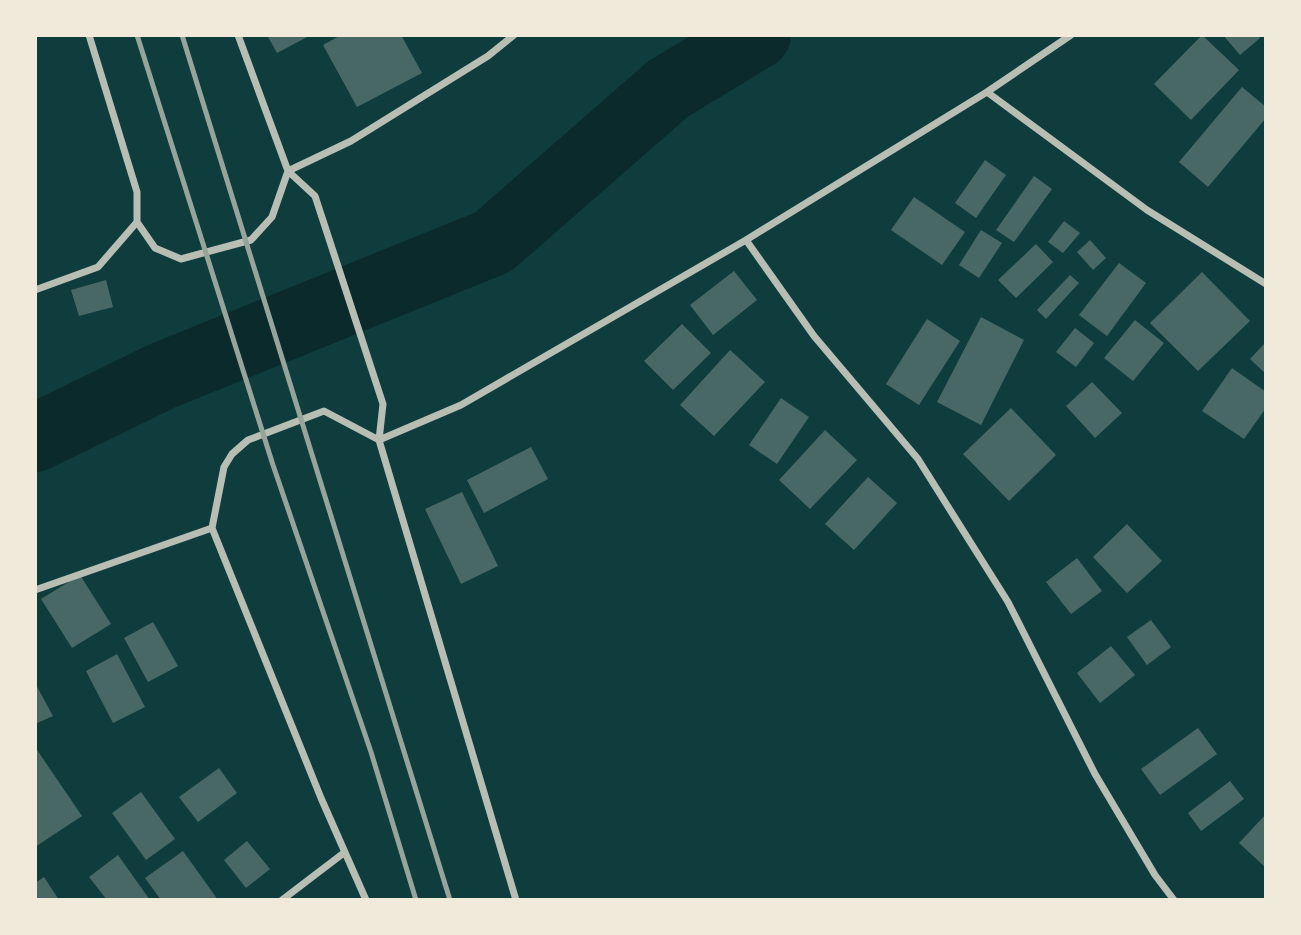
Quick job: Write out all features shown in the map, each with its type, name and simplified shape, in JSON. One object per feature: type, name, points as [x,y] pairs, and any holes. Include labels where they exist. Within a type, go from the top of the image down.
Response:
[{"type":"street","points":[[89,35],[136,192],[137,222],[155,248],[181,259],[251,240],[272,217],[288,171],[351,141],[488,56],[514,35]]},
{"type":"street","points":[[238,35],[288,171],[315,196],[383,404],[380,440],[516,900]]},
{"type":"street","points":[[380,440],[461,405],[746,240],[986,92],[1071,35]]},
{"type":"street","points":[[986,92],[1147,210],[1266,284]]},
{"type":"street","points":[[35,290],[98,267],[137,222]]},
{"type":"street","points":[[746,240],[814,336],[918,460],[1008,602],[1095,774],[1155,875],[1174,900]]},
{"type":"street","points":[[366,900],[212,528],[224,467],[232,454],[248,440],[324,411],[380,440]]},
{"type":"street","points":[[35,590],[212,528]]},
{"type":"street","points":[[282,900],[345,852]]},
{"type":"building","points":[[267,35],[311,35],[277,53]]},
{"type":"building","points":[[341,35],[401,35],[422,73],[357,107],[323,45]]},
{"type":"building","points":[[1202,35],[1239,70],[1191,120],[1154,84]]},
{"type":"building","points":[[1223,35],[1257,35],[1260,38],[1240,55]]},
{"type":"building","points":[[1242,87],[1266,107],[1266,118],[1208,187],[1179,162]]},
{"type":"building","points":[[985,160],[1006,175],[976,218],[955,203]]},
{"type":"building","points":[[1034,176],[1052,189],[1014,242],[996,230]]},
{"type":"building","points":[[914,197],[965,232],[942,265],[891,230]]},
{"type":"building","points":[[1064,221],[1080,233],[1063,253],[1048,242]]},
{"type":"building","points":[[981,230],[1002,243],[979,278],[959,265]]},
{"type":"building","points":[[1090,240],[1106,258],[1093,270],[1077,252]]},
{"type":"building","points":[[1036,244],[1053,262],[1016,298],[998,280]]},
{"type":"building","points":[[1119,263],[1146,283],[1107,336],[1079,315]]},
{"type":"building","points":[[734,271],[757,300],[713,335],[690,305]]},
{"type":"building","points":[[1202,272],[1250,321],[1198,371],[1150,323]]},
{"type":"building","points":[[1070,275],[1079,283],[1046,319],[1037,310]]},
{"type":"building","points":[[106,280],[113,307],[79,316],[71,290]]},
{"type":"building","points":[[981,317],[1024,340],[981,425],[937,402]]},
{"type":"building","points":[[927,319],[960,341],[919,405],[886,384]]},
{"type":"building","points":[[1135,320],[1164,343],[1133,381],[1104,358]]},
{"type":"building","points":[[682,324],[711,353],[673,390],[644,361]]},
{"type":"building","points":[[1075,328],[1094,343],[1076,367],[1056,352]]},
{"type":"building","points":[[1264,344],[1266,346],[1266,374],[1250,359]]},
{"type":"building","points":[[730,350],[765,382],[714,436],[680,405]]},
{"type":"building","points":[[1232,368],[1266,392],[1266,408],[1244,439],[1202,411]]},
{"type":"building","points":[[1092,382],[1122,413],[1095,438],[1066,406]]},
{"type":"building","points":[[781,398],[809,417],[777,464],[749,445]]},
{"type":"building","points":[[1011,408],[1056,455],[1009,501],[963,454]]},
{"type":"building","points":[[825,430],[857,460],[810,509],[779,480]]},
{"type":"building","points":[[531,447],[548,479],[484,513],[467,480]]},
{"type":"building","points":[[868,477],[897,503],[854,550],[825,524]]},
{"type":"building","points":[[462,492],[498,566],[461,584],[425,509]]},
{"type":"building","points":[[1127,524],[1162,561],[1127,593],[1093,557]]},
{"type":"building","points":[[1077,558],[1102,591],[1071,614],[1046,582]]},
{"type":"building","points":[[80,575],[111,624],[72,648],[41,599]]},
{"type":"building","points":[[1151,620],[1171,647],[1147,665],[1127,637]]},
{"type":"building","points":[[153,622],[178,666],[148,682],[124,638]]},
{"type":"building","points":[[1111,646],[1135,675],[1100,703],[1077,673]]},
{"type":"building","points":[[117,654],[145,707],[113,723],[86,671]]},
{"type":"building","points":[[35,683],[53,716],[35,724]]},
{"type":"building","points":[[1198,728],[1217,754],[1160,795],[1141,769]]},
{"type":"building","points":[[35,747],[82,816],[35,847]]},
{"type":"building","points":[[219,768],[237,793],[198,822],[179,797]]},
{"type":"building","points":[[1230,781],[1244,799],[1201,831],[1188,813]]},
{"type":"building","points":[[141,792],[175,839],[146,860],[112,813]]},
{"type":"building","points":[[1266,814],[1266,868],[1239,843]]},
{"type":"building","points":[[247,841],[270,869],[246,888],[224,860]]},
{"type":"building","points":[[183,851],[218,900],[161,900],[145,878]]},
{"type":"building","points":[[118,855],[150,900],[107,900],[89,877]]},
{"type":"building","points":[[44,877],[59,900],[35,900],[35,883]]},
{"type":"waterway","points":[[35,438],[162,376],[493,242],[668,89],[757,35]]},
{"type":"railway","points":[[137,35],[273,465],[371,752],[416,900]]},
{"type":"railway","points":[[182,35],[450,900]]}]
